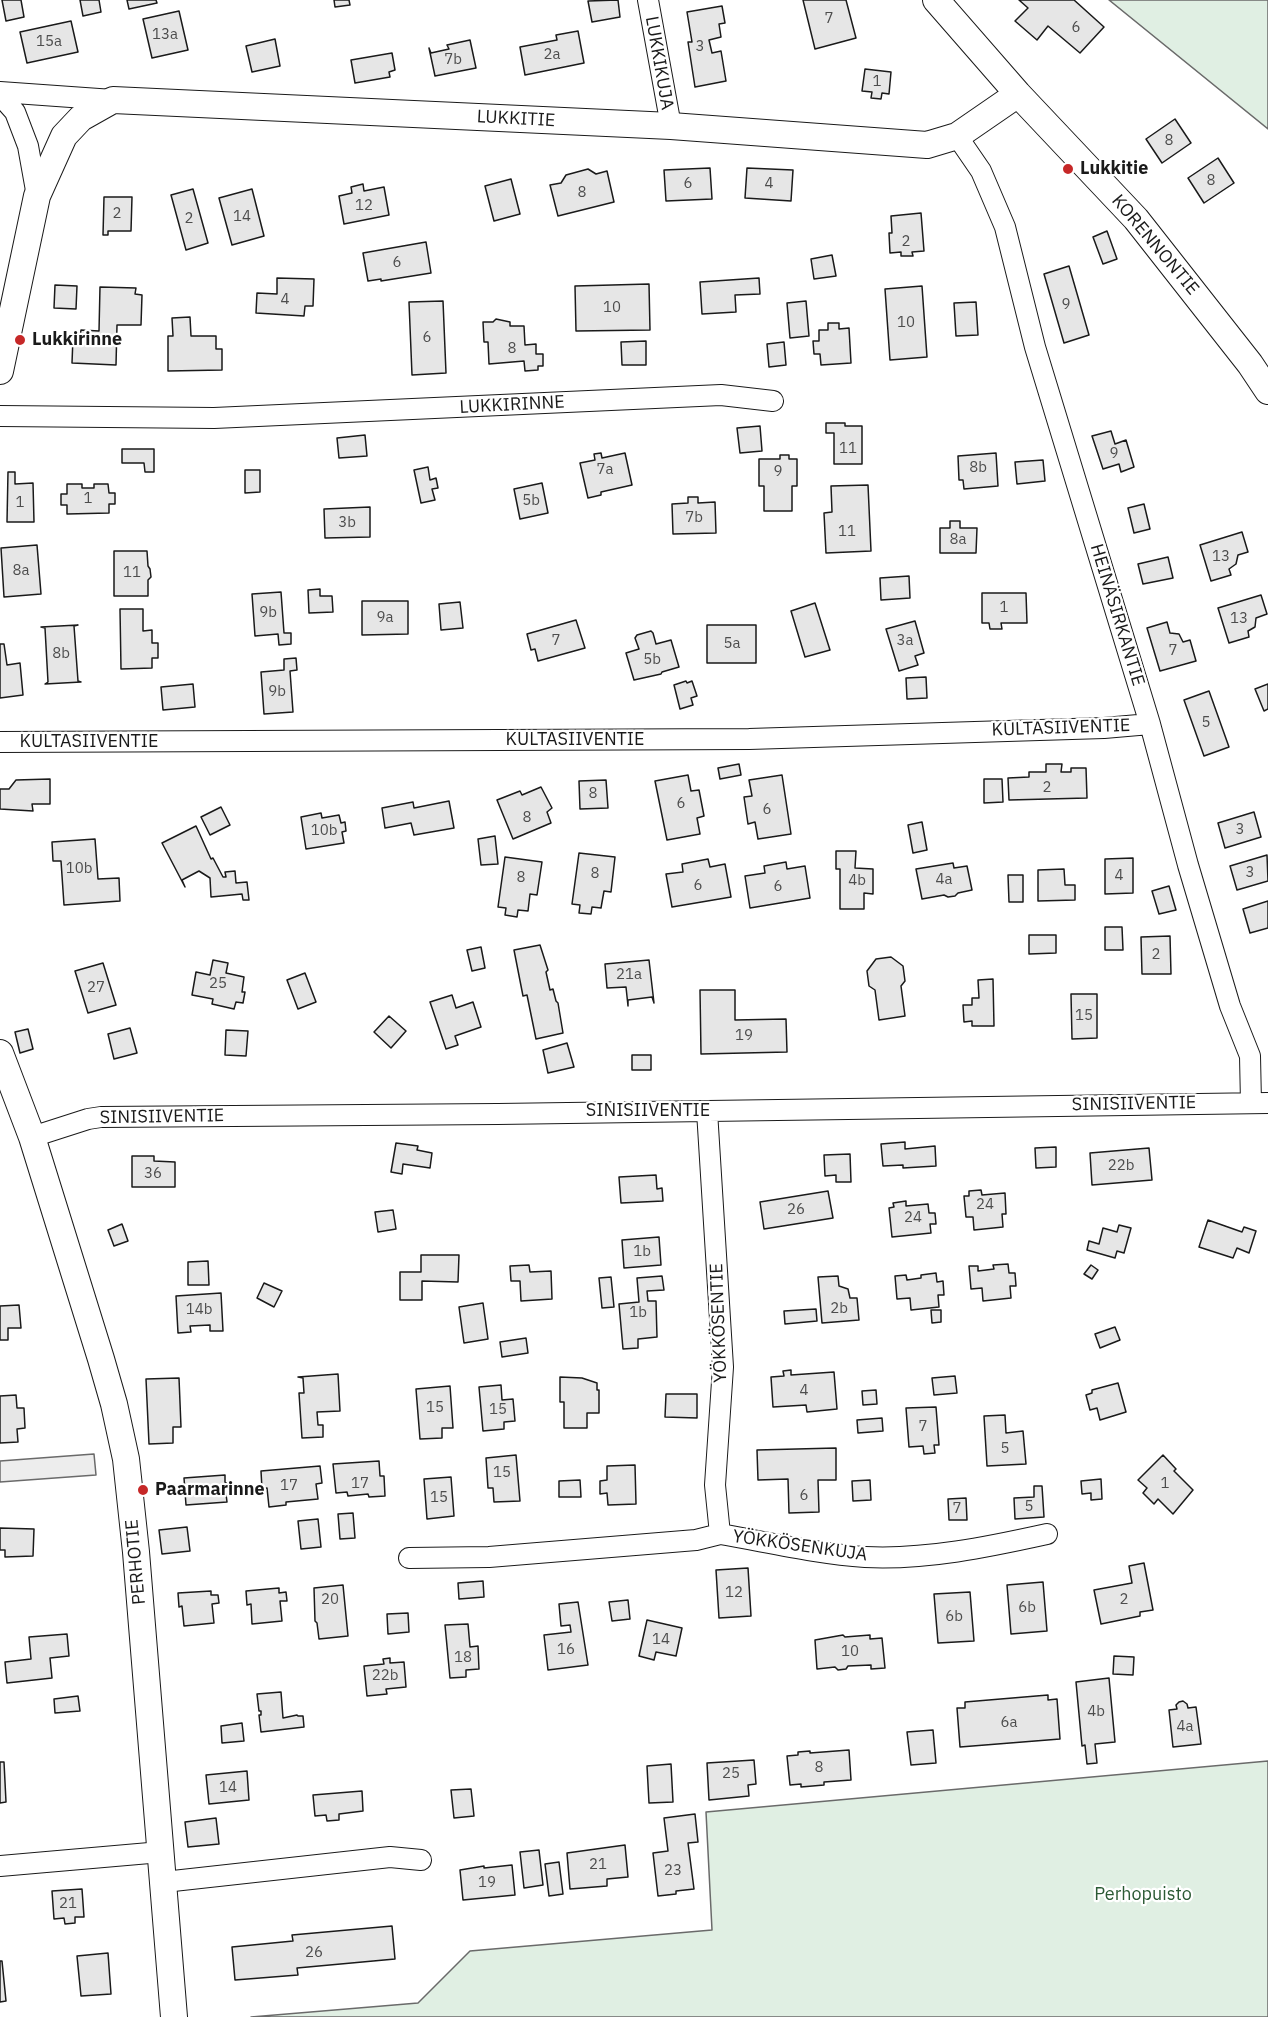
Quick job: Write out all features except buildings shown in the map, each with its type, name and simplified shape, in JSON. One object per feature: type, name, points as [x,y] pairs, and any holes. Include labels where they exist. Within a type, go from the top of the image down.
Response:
[{"type":"street","name":"LUKKIKUJA","points":[[648,0],[670,126]]},
{"type":"street","name":"KORENNONTIE","points":[[936,0],[1018,94],[1136,219],[1259,363],[1268,391]]},
{"type":"street","name":"LUKKITIE","points":[[0,93],[670,126],[927,145],[957,136],[1018,94]]},
{"type":"street","points":[[0,93],[15,112],[28,146],[38,196]]},
{"type":"street","points":[[0,371],[38,196],[64,136],[81,118],[113,100]]},
{"type":"street","name":"HEINÄSIRKANTIE","points":[[957,136],[981,171],[1005,227],[1035,347],[1150,724],[1226,995],[1250,1056],[1260,1103]]},
{"type":"street","name":"LUKKIRINNE","points":[[0,416],[214,418],[721,395],[773,401]]},
{"type":"street","name":"KULTASIIVENTIE","points":[[0,742],[749,739],[1104,728],[1150,724]]},
{"type":"street","name":"PERHOTIE","points":[[0,1053],[32,1137],[101,1359],[126,1459],[136,1552],[174,2017]]},
{"type":"street","name":"SINISIIVENTIE","points":[[32,1137],[101,1117],[1260,1103]]},
{"type":"street","name":"YÖKKÖSENTIE","points":[[707,1111],[723,1367],[716,1485],[720,1534]]},
{"type":"street","name":"YÖKKÖSENKUJA","points":[[409,1558],[489,1557],[696,1540],[720,1534],[865,1557],[916,1556],[994,1546],[1047,1534]]},
{"type":"street","points":[[0,1866],[161,1852]]},
{"type":"street","points":[[164,1882],[390,1857],[421,1860]]},
{"type":"green space","points":[[1109,0],[1268,0],[1268,129]]},
{"type":"green space","name":"Perhopuisto","points":[[1268,1761],[1268,2017],[251,2017],[418,2003],[470,1951],[712,1930],[706,1812]]},
{"type":"shaded area","points":[[94,1454],[96,1475],[0,1482],[0,1461]]},
{"type":"place","name":"Lukkitie","points":[[1068,169]]},
{"type":"place","name":"Lukkirinne","points":[[20,340]]},
{"type":"place","name":"Paarmarinne","points":[[143,1490]]}]
